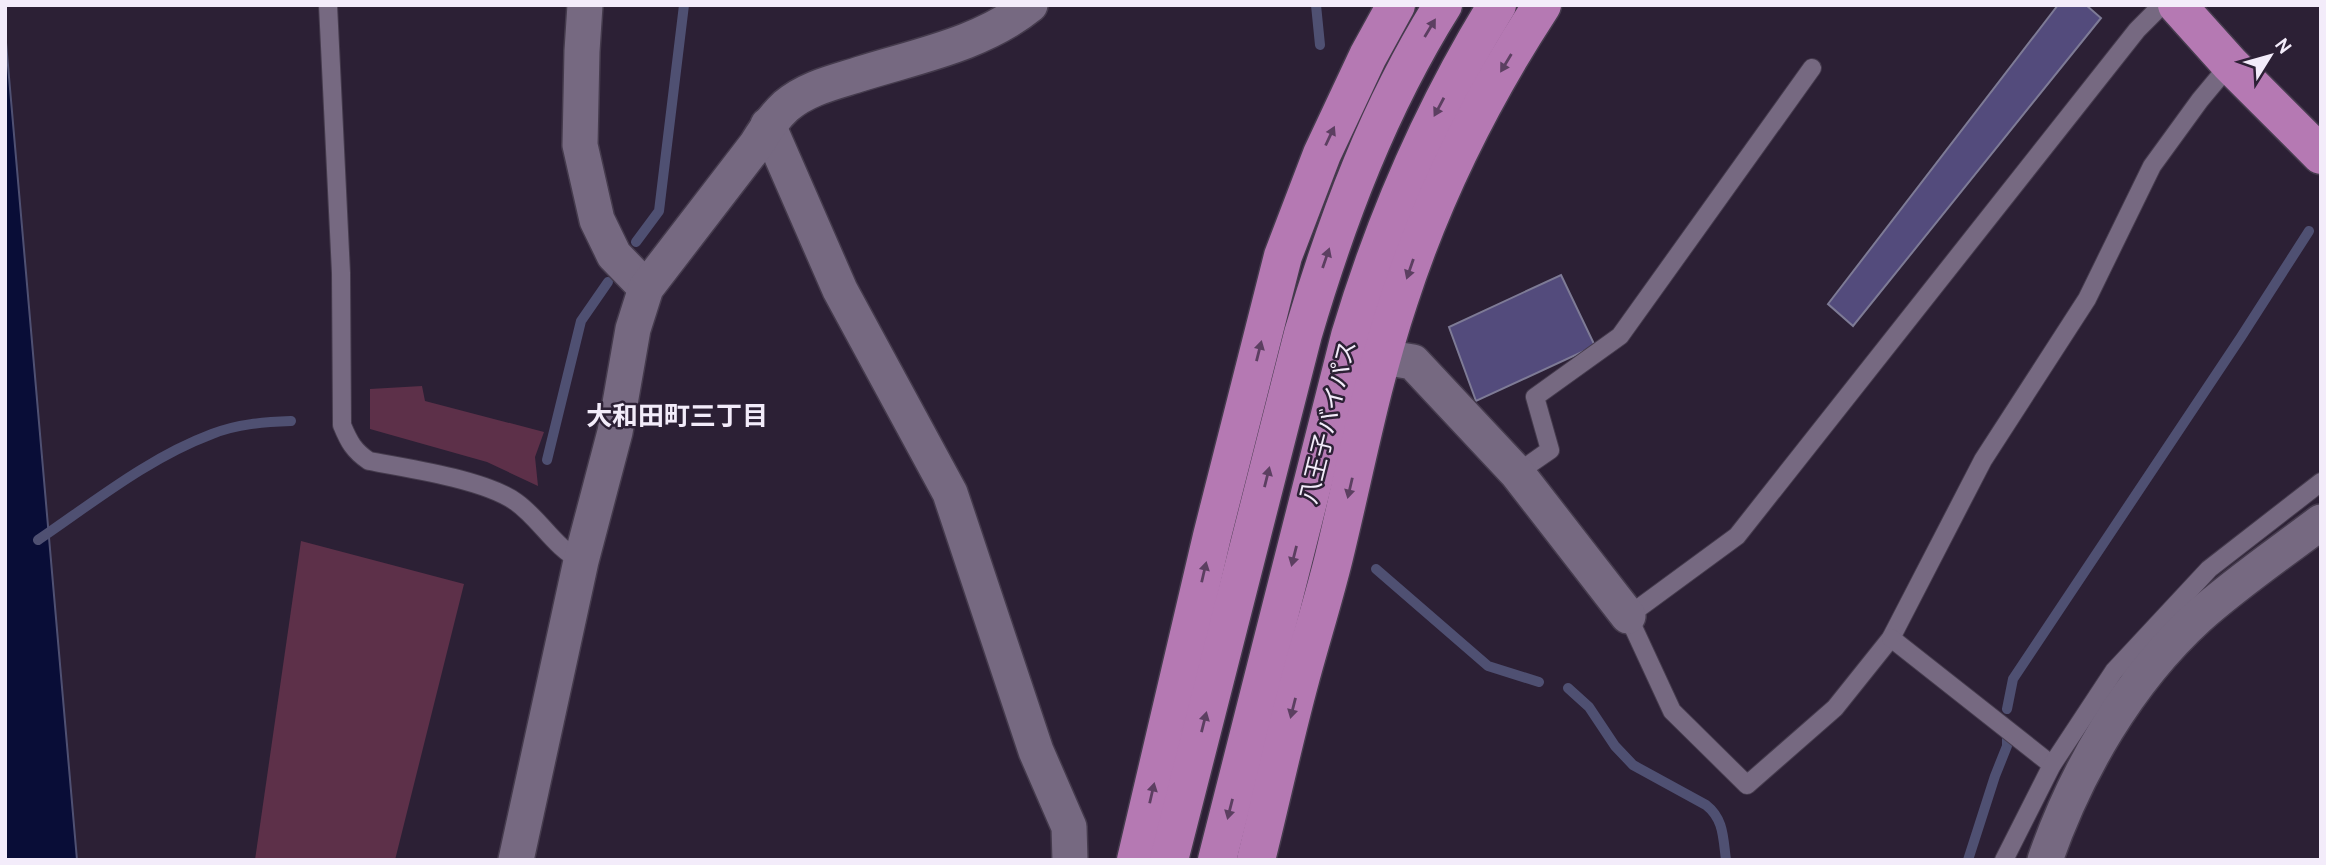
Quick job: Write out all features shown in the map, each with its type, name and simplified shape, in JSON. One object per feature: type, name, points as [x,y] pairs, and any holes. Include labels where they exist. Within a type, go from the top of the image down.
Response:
[{"type":"highway","points":[[1136,860],[1212,536],[1283,256],[1322,154],[1368,56],[1396,5]]},
{"type":"highway","name":"八王子バイパス","points":[[1170,860],[1318,281],[1373,138],[1443,5]]},
{"type":"highway","name":"八王子バイパス","points":[[1217,860],[1350,336],[1373,261],[1434,117],[1497,5]]},
{"type":"highway","points":[[1256,860],[1300,681],[1334,559],[1381,357],[1418,245],[1446,178],[1493,84],[1542,5]]},
{"type":"highway","points":[[2176,5],[2230,64],[2321,155]]},
{"type":"street","points":[[585,5],[579,145],[597,220],[614,255],[646,288]]},
{"type":"street","points":[[516,860],[580,561],[615,432],[634,329],[646,288],[756,145],[768,125],[788,105],[815,88],[978,37],[1030,5]]},
{"type":"street","points":[[768,125],[840,290],[950,493],[1036,751],[1069,827],[1070,860]]},
{"type":"street","points":[[1381,357],[1413,362],[1517,473],[1628,616]]},
{"type":"street","points":[[2045,860],[2078,782],[2110,721],[2150,669],[2197,618],[2321,522]]},
{"type":"lane","points":[[328,5],[341,273],[342,425],[350,445],[369,461],[470,483],[500,493],[516,502],[568,554],[580,561]]},
{"type":"lane","points":[[2162,5],[2137,30],[1737,536],[1628,616],[1672,711],[1747,785],[1835,708],[1891,638],[1983,460],[2087,299],[2152,166],[2230,64]]},
{"type":"lane","points":[[1517,473],[1550,450],[1535,397],[1620,335],[1812,68]]},
{"type":"lane","points":[[2004,860],[2052,765],[2114,671],[2209,569],[2321,482]]},
{"type":"lane","points":[[1891,638],[2052,765]]},
{"type":"shaded area","points":[[5,31],[77,860],[5,860]]},
{"type":"shaded area","points":[[422,386],[425,401],[544,432],[535,457],[538,486],[487,462],[370,429],[370,389]]},
{"type":"shaded area","points":[[301,541],[464,584],[395,860],[255,860]]},
{"type":"building","points":[[2058,5],[2086,5],[2101,18],[1853,326],[1828,304]]},
{"type":"building","points":[[1561,275],[1595,346],[1476,401],[1449,327]]},
{"type":"waterway","points":[[636,242],[659,211],[684,5]]},
{"type":"waterway","points":[[1316,5],[1320,45]]},
{"type":"waterway","points":[[2007,709],[2013,679],[2309,231]]},
{"type":"waterway","points":[[547,460],[581,321],[608,282]]},
{"type":"waterway","points":[[38,540],[122,482],[188,444],[231,428],[291,421]]},
{"type":"waterway","points":[[1376,569],[1488,666],[1539,682]]},
{"type":"waterway","points":[[1568,688],[1589,707],[1615,746],[1633,765],[1712,810],[1722,830],[1726,860]]},
{"type":"waterway","points":[[1968,860],[2007,746],[2007,739]]},
{"type":"district","name":"大和田町三丁目","points":[[677,416]]}]
